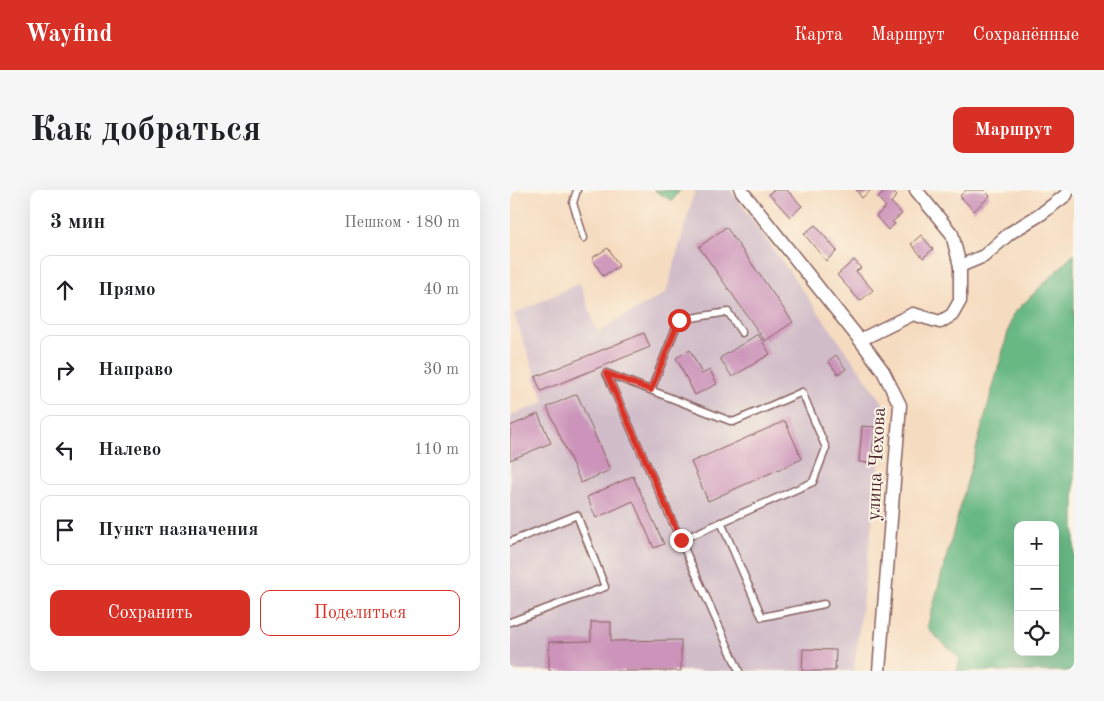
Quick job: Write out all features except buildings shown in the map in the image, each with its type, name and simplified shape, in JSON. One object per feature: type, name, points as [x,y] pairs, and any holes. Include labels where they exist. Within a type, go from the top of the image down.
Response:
[{"type":"street","name":"улица Чехова","points":[[741,190],[883,371],[900,405],[879,671]]},
{"type":"street","points":[[860,340],[913,314],[940,322],[952,315],[960,301],[960,266],[952,234],[916,190]]},
{"type":"street","points":[[960,266],[984,256],[1010,233],[1047,210],[1066,195],[1068,190]]},
{"type":"lane","points":[[577,190],[573,203],[584,238]]},
{"type":"lane","points":[[651,390],[679,320],[728,312],[742,333]]},
{"type":"lane","points":[[681,540],[813,482],[826,448],[802,392],[733,422],[606,373],[739,671]]},
{"type":"lane","points":[[510,542],[577,515],[605,587],[510,622]]},
{"type":"lane","points":[[721,522],[762,617],[824,604]]},
{"type":"shaded area","points":[[695,190],[731,190],[886,407],[854,671],[510,671],[510,416],[545,402],[514,314],[580,283],[597,332],[666,293]]},
{"type":"green space","points":[[654,190],[680,190],[672,201]]},
{"type":"green space","points":[[1074,254],[1074,671],[957,671],[960,659],[927,628],[1013,314]]},
{"type":"route","points":[[679,320],[651,390],[606,373],[681,540]]}]
